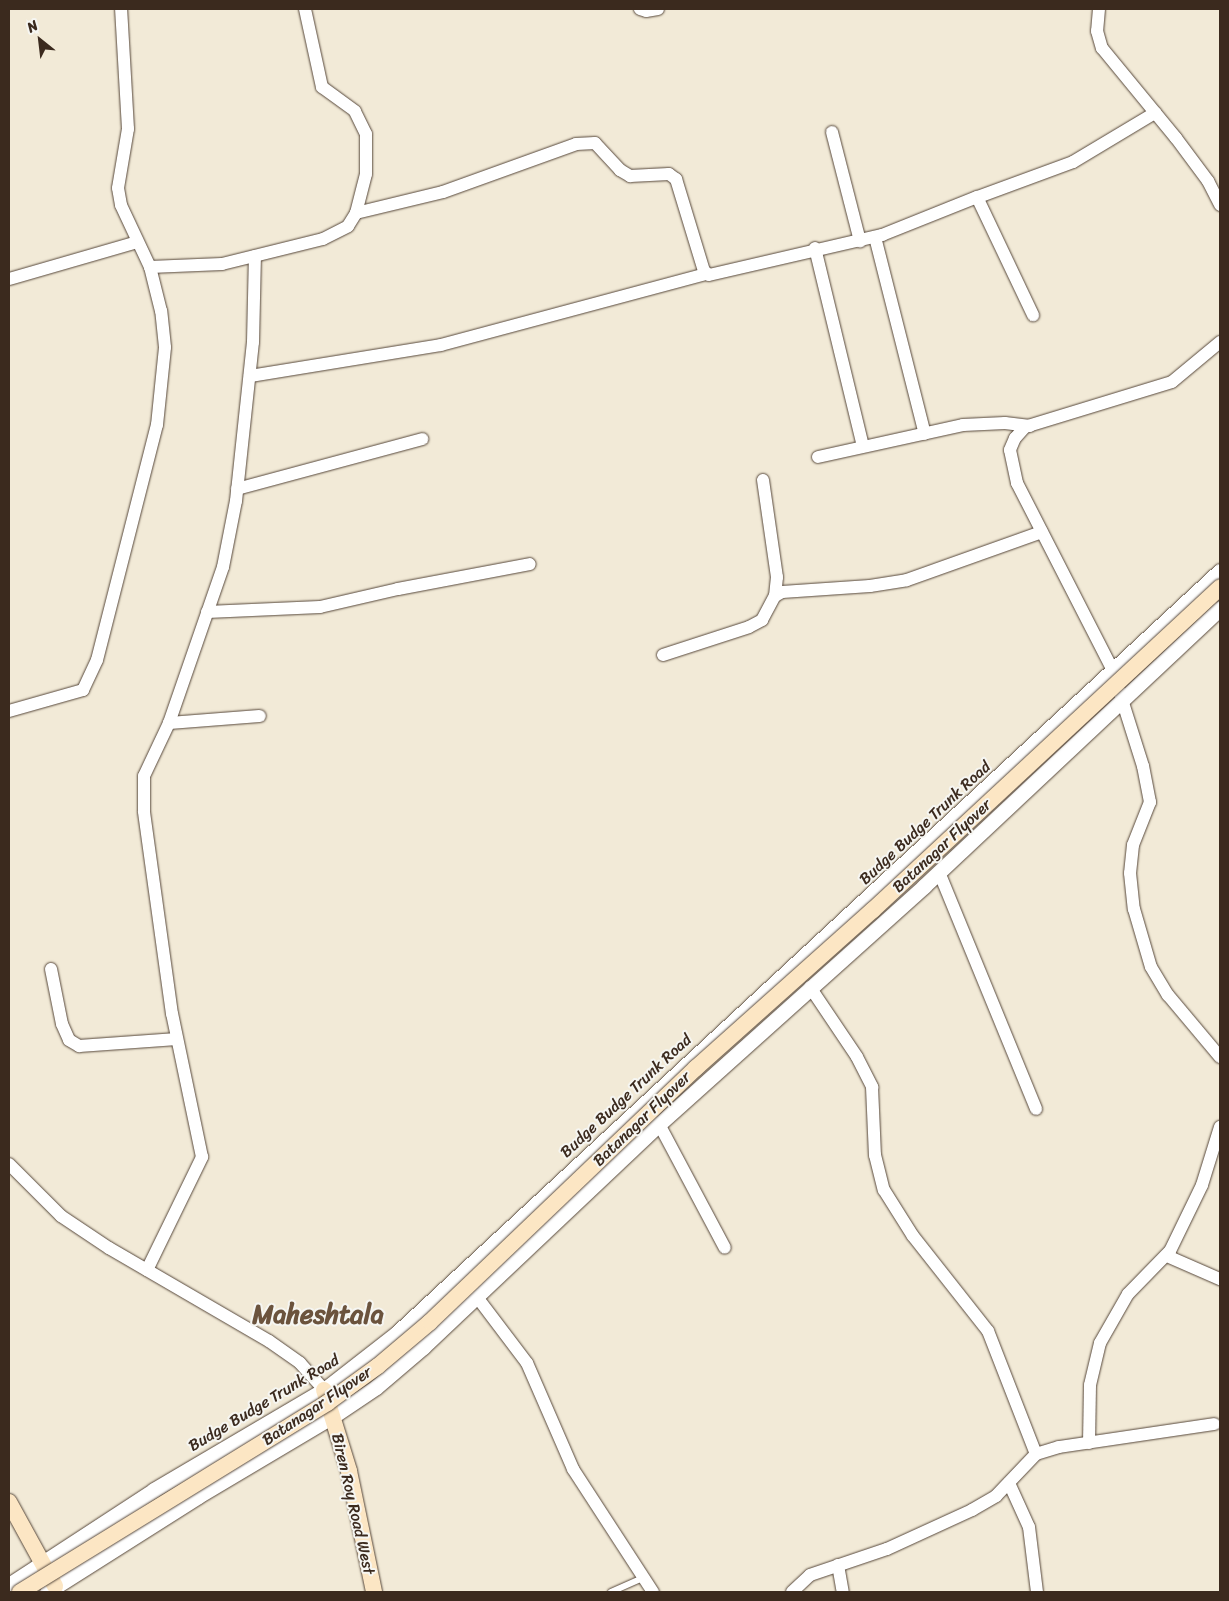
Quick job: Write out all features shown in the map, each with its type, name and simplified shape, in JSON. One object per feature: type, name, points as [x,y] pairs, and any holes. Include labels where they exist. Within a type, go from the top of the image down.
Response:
[{"type":"main road","name":"Batanagar Flyover","points":[[20,1592],[327,1403],[378,1366],[430,1322],[696,1068],[880,903],[1220,587]]},
{"type":"main road","name":"Biren Roy Road West","points":[[324,1390],[349,1471],[374,1592]]},
{"type":"main road","points":[[9,1502],[51,1589]]},
{"type":"street","points":[[9,711],[83,690],[97,660],[140,496],[160,399],[165,347],[161,311],[150,266],[121,205],[118,188],[128,129],[121,9]]},
{"type":"street","points":[[150,266],[222,264],[256,256],[342,232],[356,213],[366,174],[366,134],[355,111],[322,87],[306,9]]},
{"type":"street","points":[[640,9],[646,11],[658,9]]},
{"type":"street","points":[[1099,9],[1097,31],[1102,48],[1208,181],[1220,205]]},
{"type":"street","points":[[250,376],[441,345],[706,274],[815,248],[875,237],[1073,162],[1155,113]]},
{"type":"street","points":[[832,132],[860,241]]},
{"type":"street","points":[[356,213],[443,192],[576,144],[595,143],[620,170],[630,176],[668,174],[676,179],[706,274]]},
{"type":"street","points":[[978,197],[1033,315]]},
{"type":"street","points":[[875,237],[925,434]]},
{"type":"street","points":[[9,279],[138,242]]},
{"type":"street","points":[[815,248],[863,446]]},
{"type":"street","points":[[148,1270],[202,1157],[177,1039],[143,791],[144,776],[169,723],[223,566],[237,489],[250,376],[256,256]]},
{"type":"street","points":[[1220,342],[1172,382],[1030,426],[1015,438],[1010,450],[1017,483],[1113,671],[1149,791],[1148,810],[1138,825],[1133,844],[1130,873],[1134,909],[1144,945],[1160,983],[1220,1057]]},
{"type":"street","points":[[818,457],[962,425],[1006,423],[1030,426]]},
{"type":"street","points":[[237,489],[422,440]]},
{"type":"street","points":[[663,655],[749,627],[762,620],[775,596],[777,577],[762,480]]},
{"type":"street","points":[[775,596],[782,592],[870,586],[907,580],[1042,532]]},
{"type":"street","points":[[207,612],[320,607],[398,589],[530,564]]},
{"type":"street","name":"Budge Budge Trunk Road","points":[[9,1585],[154,1490],[324,1390],[430,1306],[634,1111],[886,883],[1220,571]]},
{"type":"street","points":[[51,1589],[190,1501],[333,1416],[376,1387],[477,1297],[659,1124],[938,872],[1220,608]]},
{"type":"street","points":[[169,723],[260,716]]},
{"type":"street","points":[[938,872],[1036,1109]]},
{"type":"street","points":[[51,969],[62,1024],[69,1040],[79,1046],[177,1039]]},
{"type":"street","points":[[810,987],[857,1057],[872,1087],[875,1155],[884,1190],[913,1236],[988,1331],[1036,1454]]},
{"type":"street","points":[[659,1124],[725,1248]]},
{"type":"street","points":[[1089,1443],[1090,1385],[1100,1343],[1128,1294],[1167,1256],[1202,1185],[1220,1127]]},
{"type":"street","points":[[9,1164],[61,1216],[269,1341],[300,1363],[324,1390]]},
{"type":"street","points":[[1167,1256],[1220,1279]]},
{"type":"street","points":[[477,1297],[527,1363],[573,1469],[642,1578],[653,1592]]},
{"type":"street","points":[[792,1592],[810,1575],[887,1549],[972,1510],[996,1496],[1036,1454],[1089,1443],[1214,1424]]},
{"type":"street","points":[[1010,1483],[1029,1527],[1037,1592]]},
{"type":"street","points":[[838,1565],[843,1592]]},
{"type":"lane","points":[[611,1592],[642,1578]]},
{"type":"district","name":"Maheshtala","points":[[318,1315]]}]
